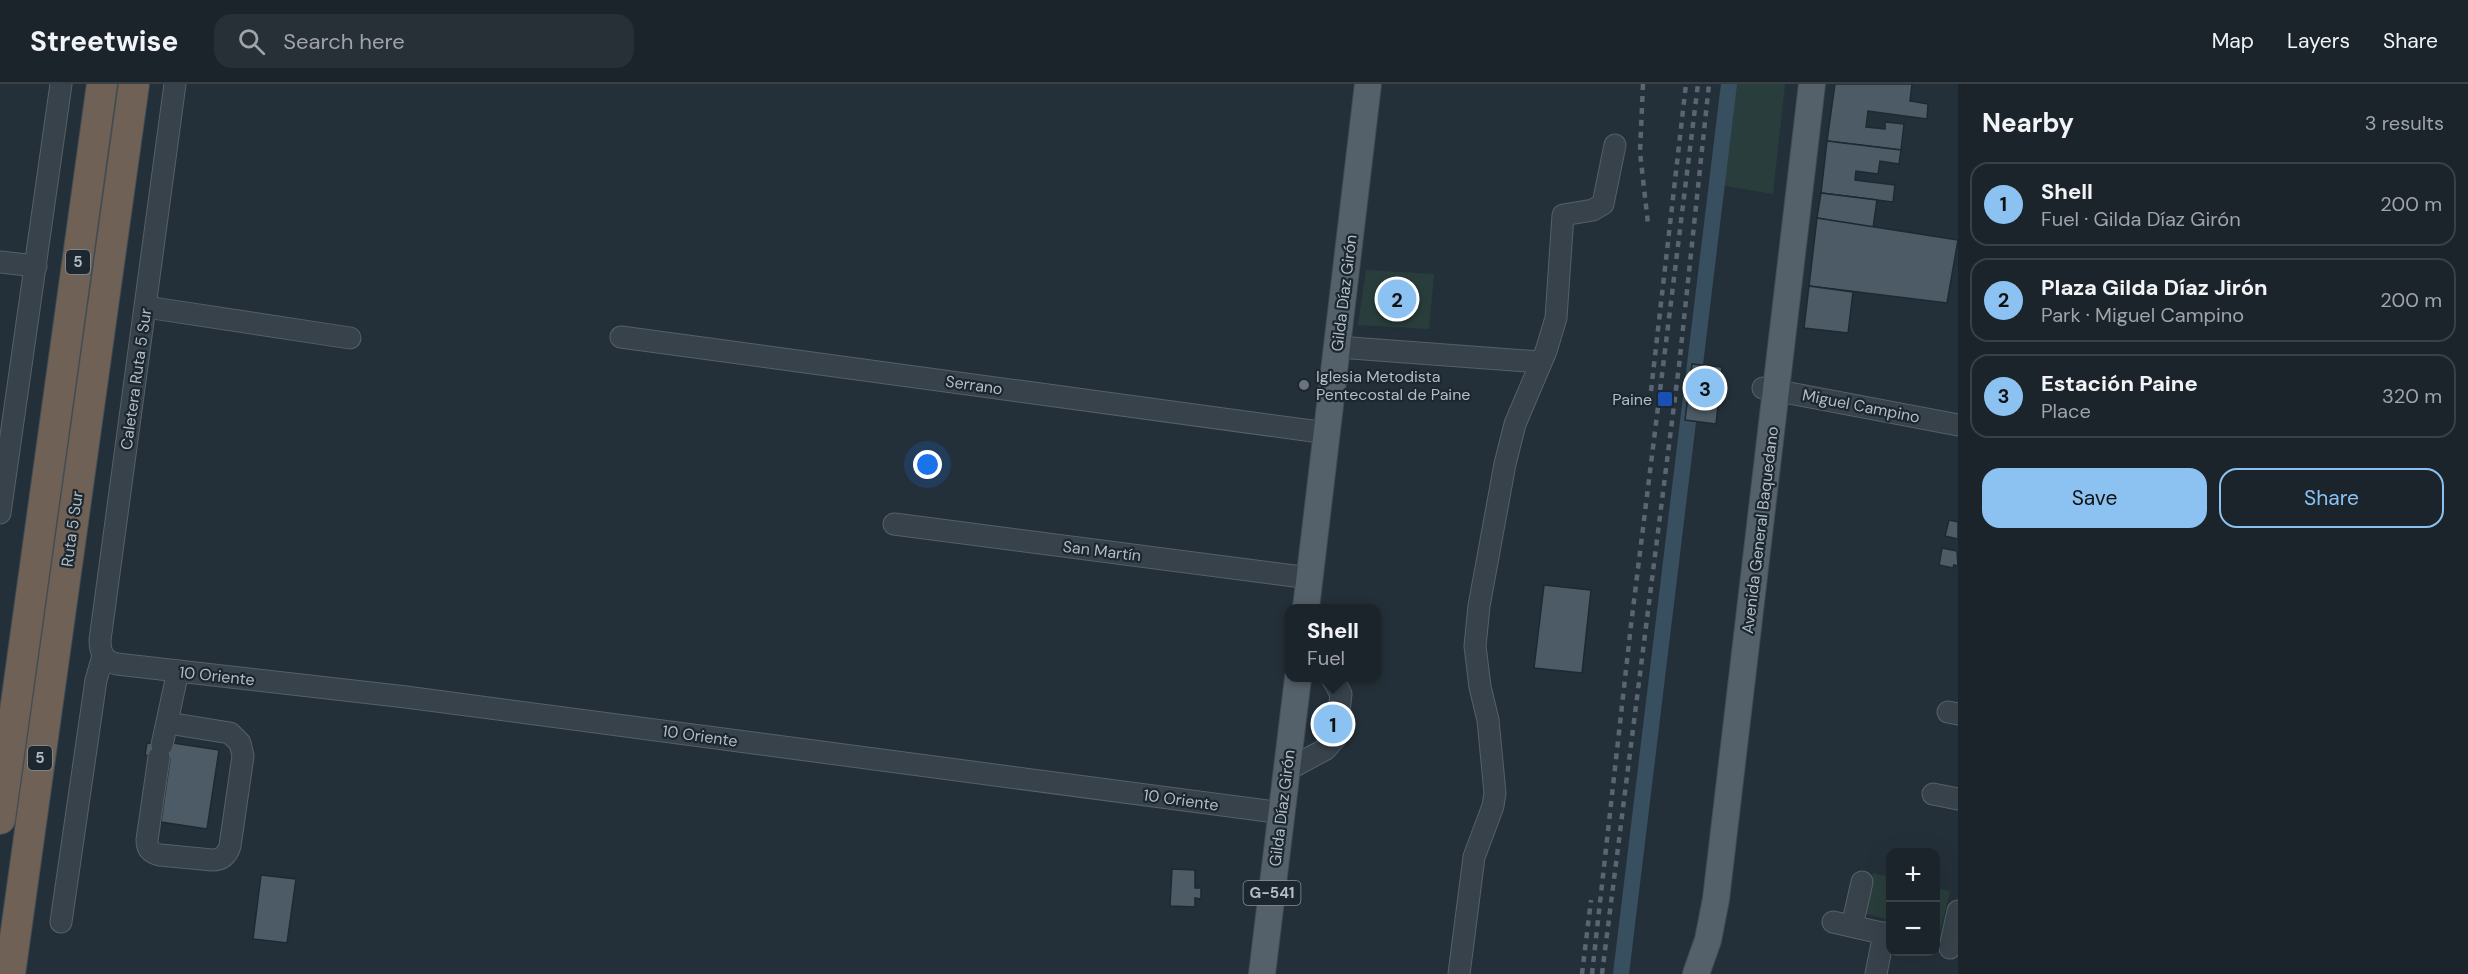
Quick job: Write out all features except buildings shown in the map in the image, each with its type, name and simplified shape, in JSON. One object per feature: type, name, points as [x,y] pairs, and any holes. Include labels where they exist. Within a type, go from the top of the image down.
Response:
[{"type":"highway","name":"Ruta 5 Sur","points":[[0,819],[102,84]]},
{"type":"highway","name":"Ruta 5 Sur","points":[[10,974],[134,84]]},
{"type":"highway","points":[[0,745],[24,647]]},
{"type":"main road","name":"Gilda Díaz Girón","points":[[1307,604],[1368,84]]},
{"type":"main road","name":"Avenida General Baquedano","points":[[1770,389],[1799,84]]},
{"type":"main road","name":"Avenida General Baquedano","points":[[1695,974],[1770,389],[1812,84]]},
{"type":"main road","name":"Gilda Díaz Girón","points":[[1262,974],[1298,682]]},
{"type":"street","points":[[0,513],[61,84]]},
{"type":"street","name":"Caletera Ruta 5 Sur","points":[[61,922],[96,680],[110,660],[100,640],[175,84]]},
{"type":"street","points":[[1460,974],[1474,857],[1493,806],[1494,764],[1475,646],[1479,606],[1505,464],[1515,424],[1556,318],[1563,215],[1593,210],[1603,204],[1615,145]]},
{"type":"street","points":[[0,262],[36,266]]},
{"type":"street","points":[[146,307],[350,338]]},
{"type":"street","name":"Serrano","points":[[621,337],[1327,433]]},
{"type":"street","points":[[1338,346],[1540,362]]},
{"type":"street","name":"Miguel Campino","points":[[1770,389],[1958,425]]},
{"type":"street","name":"San Martín","points":[[894,524],[1310,578]]},
{"type":"street","name":"10 Oriente","points":[[110,660],[178,671],[418,699],[1282,813]]},
{"type":"street","points":[[168,723],[231,733],[240,743],[243,756],[230,846],[220,859],[212,861],[154,854],[148,847],[147,840],[160,751],[178,671]]},
{"type":"street","points":[[1287,770],[1326,749],[1336,737],[1341,694],[1336,682]]},
{"type":"street","points":[[1933,794],[1958,799]]},
{"type":"street","points":[[1862,882],[1842,924],[1886,934]]},
{"type":"street","points":[[1948,947],[1958,911]]},
{"type":"street","points":[[1876,974],[1886,938]]},
{"type":"green space","points":[[1733,84],[1785,84],[1773,194],[1720,185]]},
{"type":"green space","points":[[1366,270],[1434,274],[1429,329],[1358,325]]},
{"type":"green space","points":[[1873,873],[1886,876],[1886,919],[1863,913]]},
{"type":"green space","points":[[1940,889],[1950,891],[1940,932]]},
{"type":"waterway","points":[[1621,974],[1729,84]]},
{"type":"railway","points":[[1643,84],[1640,152],[1648,224]]},
{"type":"railway","points":[[1651,391],[1686,84]]},
{"type":"railway","points":[[1592,974],[1631,625],[1698,84]]},
{"type":"railway","points":[[1602,974],[1679,366],[1709,84]]},
{"type":"railway","points":[[1582,974],[1591,900]]},
{"type":"place","name":"Plaza Gilda Díaz Jirón","points":[[1397,299]]},
{"type":"place","name":"Iglesia Metodista Pentecostal de Paine","points":[[1304,385]]},
{"type":"place","name":"Estación Paine","points":[[1705,388]]},
{"type":"place","name":"Paine","points":[[1665,399]]},
{"type":"place","name":"Shell","points":[[1333,724]]}]
